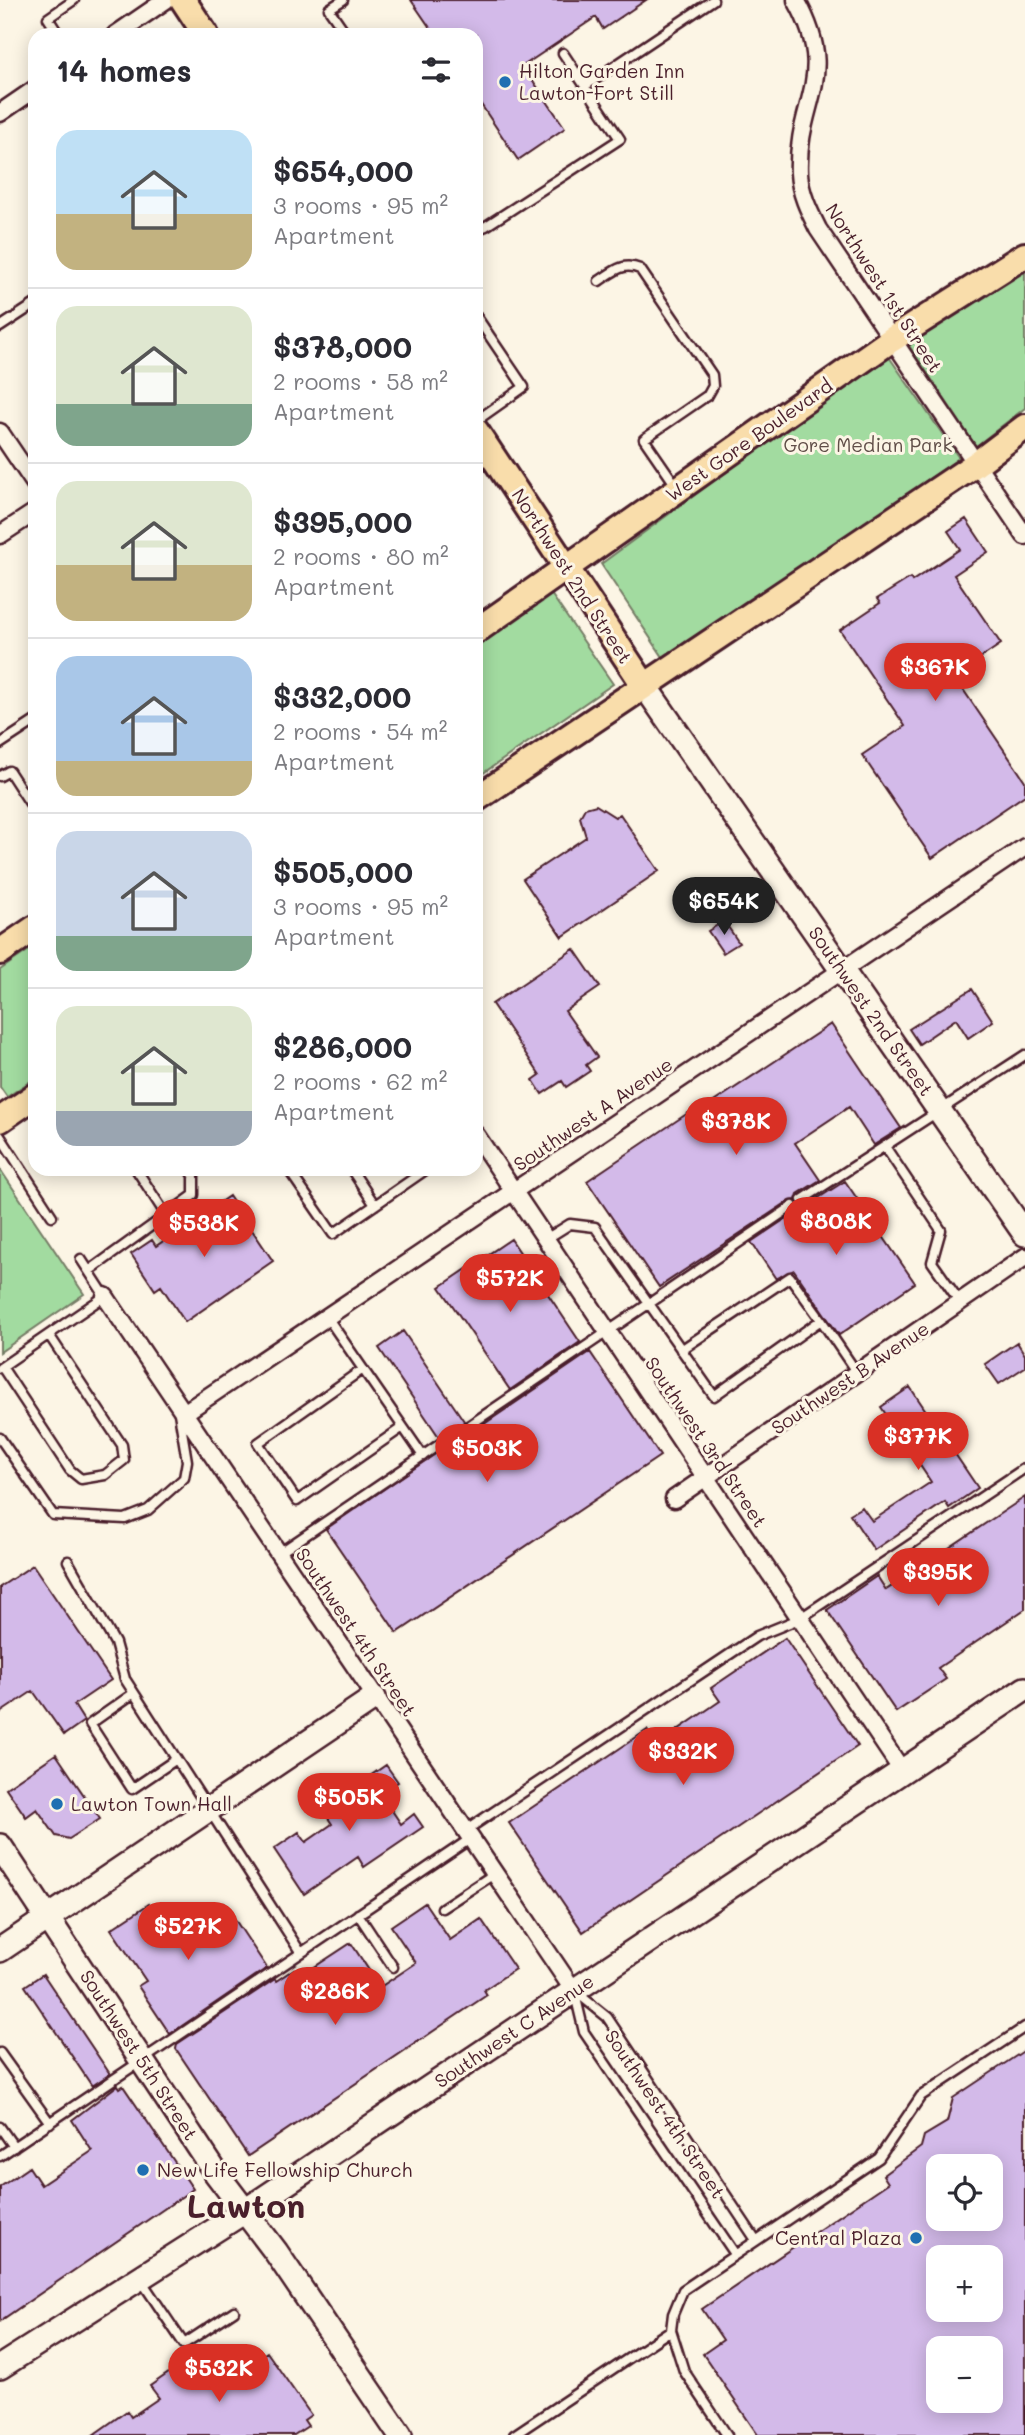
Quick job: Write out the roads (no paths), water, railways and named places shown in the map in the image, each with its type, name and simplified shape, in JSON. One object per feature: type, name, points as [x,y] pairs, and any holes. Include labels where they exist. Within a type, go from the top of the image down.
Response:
[{"type":"main road","points":[[183,0],[201,28]]},
{"type":"main road","name":"West Gore Boulevard","points":[[483,626],[891,340],[1025,256]]},
{"type":"main road","points":[[483,794],[976,464],[1025,427]]},
{"type":"main road","name":"Northwest 2nd Street","points":[[483,441],[644,685]]},
{"type":"main road","points":[[0,952],[28,934]]},
{"type":"main road","points":[[0,1120],[28,1101]]},
{"type":"street","points":[[125,28],[166,0]]},
{"type":"street","name":"Northwest 1st Street","points":[[796,0],[808,22],[817,68],[800,163],[804,200],[818,229],[891,340],[1025,536]]},
{"type":"street","points":[[0,113],[28,94]]},
{"type":"street","points":[[0,432],[28,474]]},
{"type":"street","points":[[0,535],[28,517]]},
{"type":"street","name":"Southwest 2nd Street","points":[[644,685],[1025,1234]]},
{"type":"street","name":"Southwest A Avenue","points":[[180,1408],[327,1317],[1025,847]]},
{"type":"street","name":"Southwest 3rd Street","points":[[483,1146],[903,1772]]},
{"type":"street","name":"Southwest B Avenue","points":[[674,1499],[1025,1257]]},
{"type":"street","name":"Southwest 4th Street","points":[[105,1296],[574,1991]]},
{"type":"street","name":"Southwest C Avenue","points":[[0,2367],[245,2211],[1025,1689]]},
{"type":"street","points":[[0,1950],[374,1698]]},
{"type":"street","name":"Southwest 5th Street","points":[[0,1846],[142,2060],[400,2435]]},
{"type":"lane","points":[[54,28],[48,18],[74,0]]},
{"type":"lane","points":[[342,28],[329,9],[343,0]]},
{"type":"lane","points":[[585,86],[713,0]]},
{"type":"lane","points":[[483,227],[620,139],[563,53]]},
{"type":"lane","points":[[599,281],[618,268],[629,265],[640,269],[712,375],[713,386],[708,395],[644,439],[679,489]]},
{"type":"lane","points":[[0,327],[28,309]]},
{"type":"lane","points":[[483,326],[524,387],[483,416]]},
{"type":"lane","points":[[0,744],[28,726]]},
{"type":"lane","points":[[0,776],[9,771],[28,800]]},
{"type":"lane","points":[[802,1200],[1025,1055]]},
{"type":"lane","points":[[0,1136],[52,1216]]},
{"type":"lane","points":[[886,1147],[941,1230],[932,1262],[960,1303]]},
{"type":"lane","points":[[141,1176],[166,1215]]},
{"type":"lane","points":[[89,1271],[194,1195],[194,1176]]},
{"type":"lane","points":[[293,1176],[333,1234],[417,1176]]},
{"type":"lane","points":[[356,1176],[375,1205]]},
{"type":"lane","points":[[467,1426],[793,1206]]},
{"type":"lane","points":[[546,1239],[570,1224],[595,1227],[714,1396],[821,1320]]},
{"type":"lane","points":[[49,1335],[122,1445],[124,1460],[105,1475],[81,1479],[70,1470],[1,1368],[105,1296],[81,1259]]},
{"type":"lane","points":[[681,1350],[790,1277],[857,1373]]},
{"type":"lane","points":[[327,1317],[423,1456]]},
{"type":"lane","points":[[363,1369],[258,1443],[297,1502],[403,1427]]},
{"type":"lane","points":[[0,1438],[53,1515],[125,1519],[148,1510],[184,1478],[187,1461],[180,1408]]},
{"type":"lane","points":[[278,1554],[443,1443]]},
{"type":"lane","points":[[0,2156],[358,1914],[757,1636],[799,1619],[1025,1468]]},
{"type":"lane","points":[[68,1561],[115,1643],[125,1679],[206,1810],[301,1953]]},
{"type":"lane","points":[[134,1693],[90,1724],[132,1789],[175,1760]]},
{"type":"lane","points":[[442,1908],[494,1874]]},
{"type":"lane","points":[[358,1914],[393,1968]]},
{"type":"lane","name":"Southwest 4th Street","points":[[574,1991],[607,2017],[756,2240]]},
{"type":"lane","name":"Southwest 4th Street","points":[[574,1991],[584,2032],[735,2254]]},
{"type":"lane","points":[[727,2435],[684,2371],[671,2330],[673,2314],[683,2290],[879,2158],[921,2096],[1025,2026]]},
{"type":"lane","points":[[0,2053],[50,2123]]},
{"type":"lane","points":[[0,2127],[14,2147]]},
{"type":"lane","points":[[139,2278],[184,2344],[234,2311]]},
{"type":"lane","points":[[514,2435],[671,2330]]},
{"type":"place","name":"Hilton Garden Inn Lawton-Fort Still","points":[[505,82]]},
{"type":"place","name":"Lawton Town Hall","points":[[57,1804]]},
{"type":"place","name":"New Life Fellowship Church","points":[[143,2170]]},
{"type":"place","name":"Central Plaza","points":[[916,2238]]},
{"type":"district","name":"Lawton","points":[[246,2206]]},
{"type":"park label","name":"Gore Median Park","points":[[868,445]]}]
